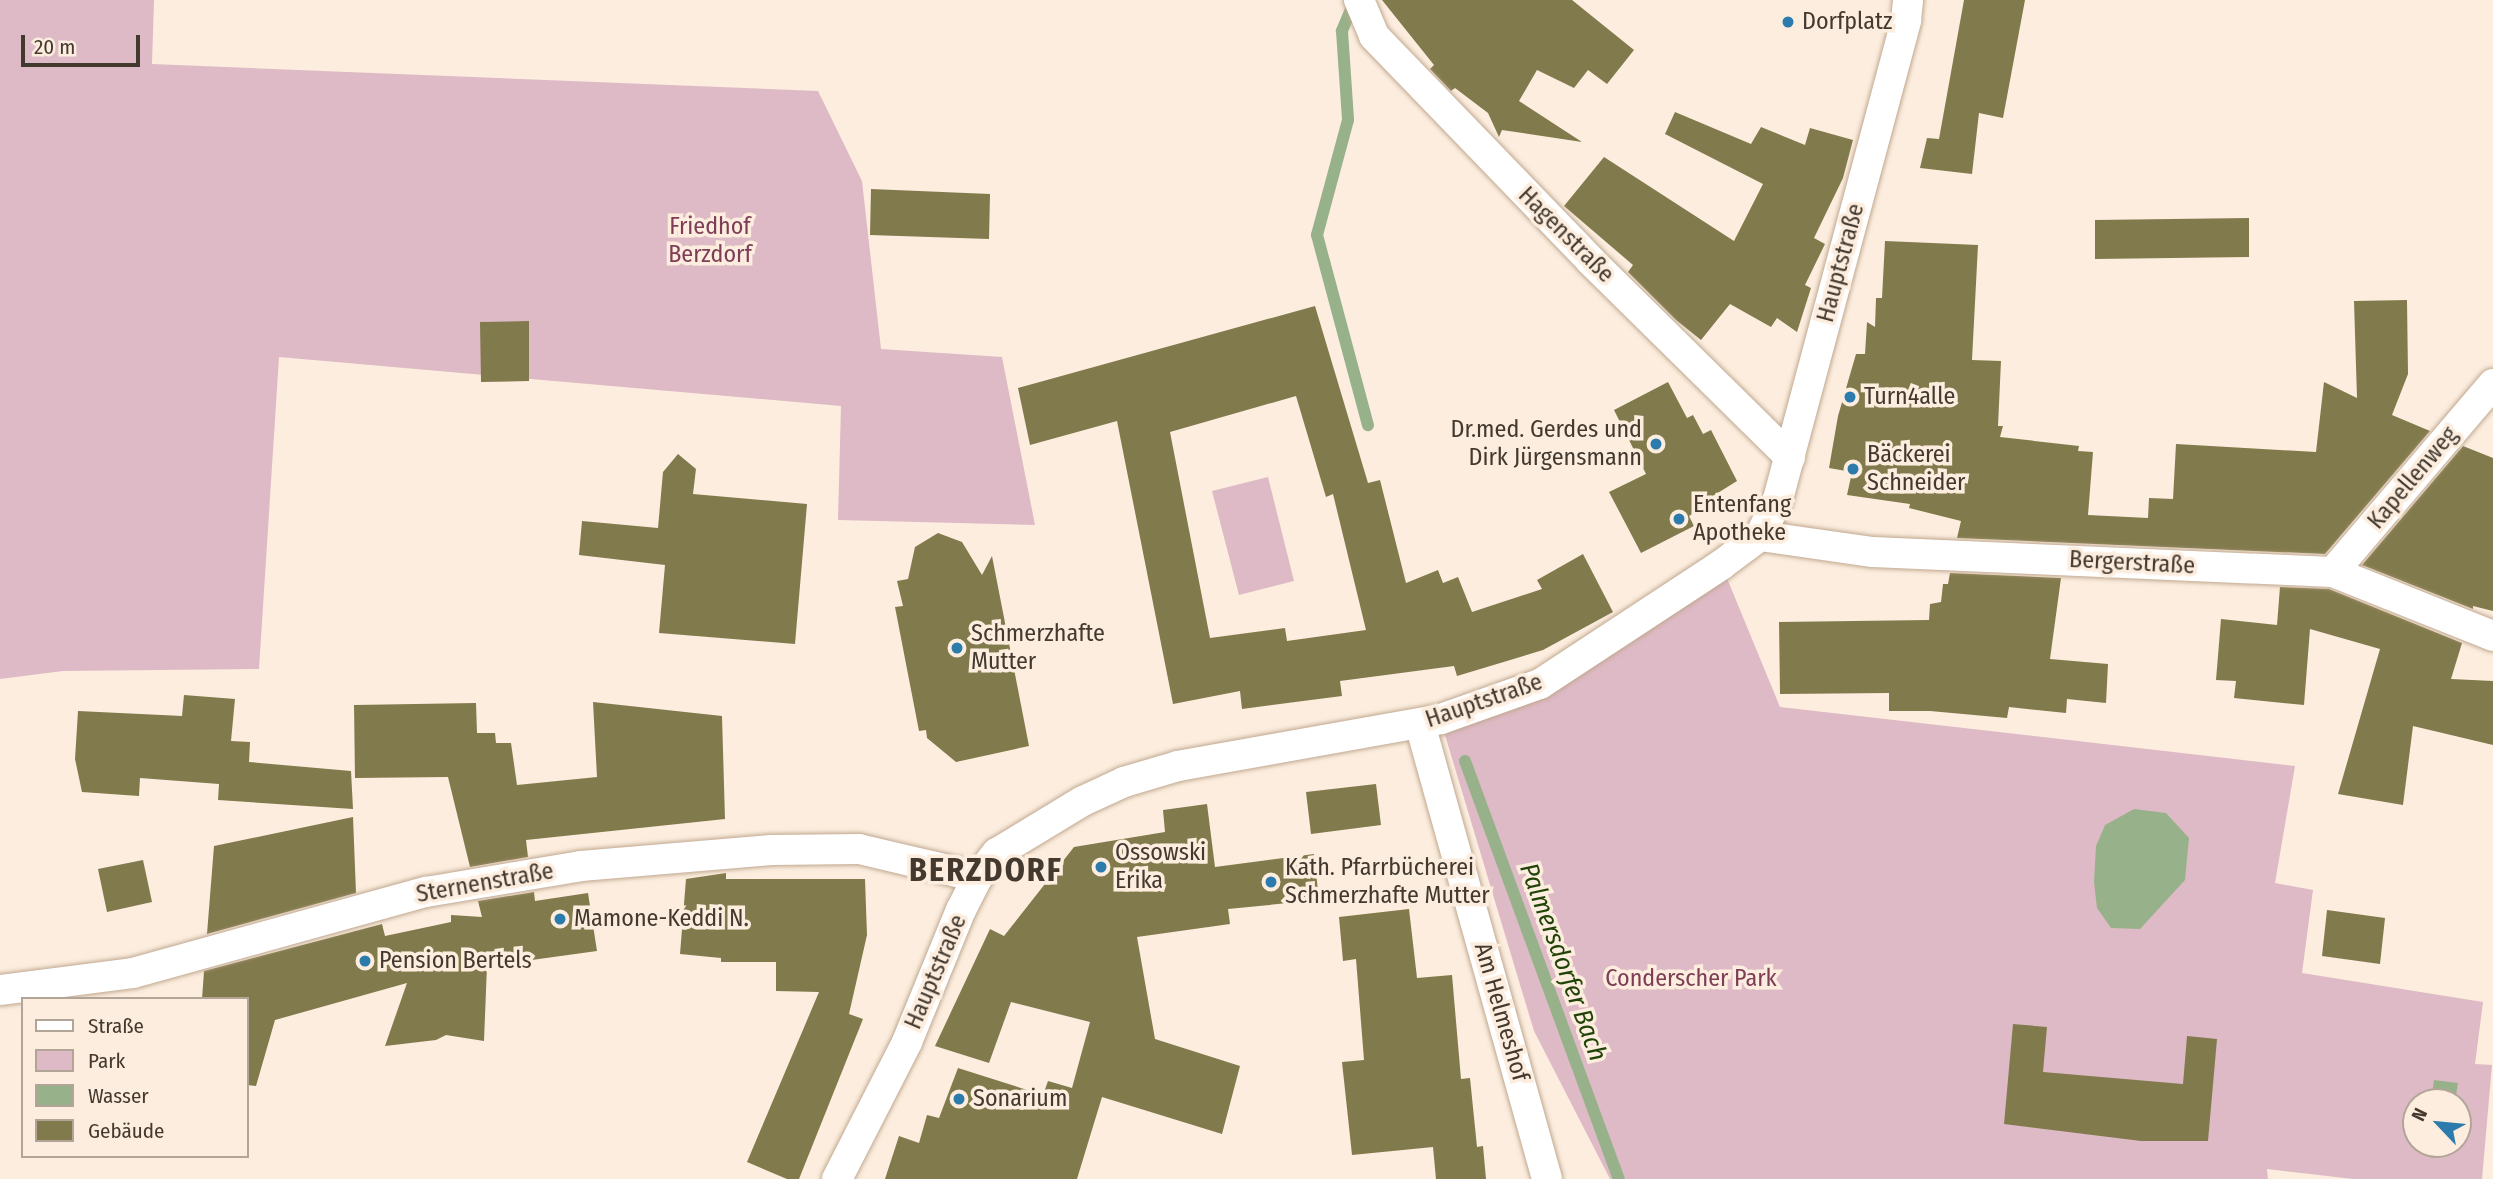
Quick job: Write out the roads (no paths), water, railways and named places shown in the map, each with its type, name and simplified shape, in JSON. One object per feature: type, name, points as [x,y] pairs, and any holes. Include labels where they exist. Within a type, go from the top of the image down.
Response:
[{"type":"street","name":"Hagenstraße","points":[[1359,0],[1374,36],[1581,250],[1790,457]]},
{"type":"street","name":"Hauptstraße","points":[[837,1179],[906,1042],[978,877],[997,853],[1083,801],[1124,782],[1178,766],[1420,724],[1553,677],[1760,536],[1778,499],[1790,457],[1906,20],[1908,0]]},
{"type":"street","name":"Kapellenweg","points":[[2333,572],[2493,384]]},
{"type":"street","name":"Bergerstraße","points":[[1760,536],[1873,552],[2333,572],[2493,636]]},
{"type":"street","name":"Am Helmeshof","points":[[1420,724],[1547,1179]]},
{"type":"street","name":"Sternenstraße","points":[[0,990],[133,973],[426,892],[581,866],[771,850],[859,849],[978,877]]},
{"type":"water","points":[[2134,809],[2166,813],[2189,838],[2185,880],[2140,929],[2111,928],[2097,908],[2094,882],[2096,846],[2105,825]]},
{"type":"water","points":[[2434,1080],[2458,1083],[2457,1088],[2433,1088]]},
{"type":"waterway","name":"Palmersdorfer Bach","points":[[1355,0],[1342,31],[1348,120],[1317,235],[1368,425]]},
{"type":"waterway","name":"Palmersdorfer Bach","points":[[1465,761],[1619,1179]]},
{"type":"place","name":"Dorfplatz","points":[[1788,22]]},
{"type":"place","name":"Turn4alle","points":[[1850,397]]},
{"type":"place","name":"Dr.med. Gerdes und Dirk Jürgensmann","points":[[1656,444]]},
{"type":"place","name":"Bäckerei Schneider","points":[[1853,469]]},
{"type":"place","name":"Entenfang Apotheke","points":[[1679,519]]},
{"type":"place","name":"Schmerzhafte Mutter","points":[[957,648]]},
{"type":"place","name":"Ossowski Erika","points":[[1101,867]]},
{"type":"place","name":"Kath. Pfarrbücherei Schmerzhafte Mutter","points":[[1271,882]]},
{"type":"place","name":"Mamone-Keddi N.","points":[[560,919]]},
{"type":"place","name":"Pension Bertels","points":[[365,961]]},
{"type":"place","name":"Sonarium","points":[[959,1099]]},
{"type":"district","name":"BERZDORF","points":[[986,870]]},
{"type":"park label","name":"Friedhof Berzdorf","points":[[710,241]]},
{"type":"park label","name":"Conderscher Park","points":[[1691,979]]}]
